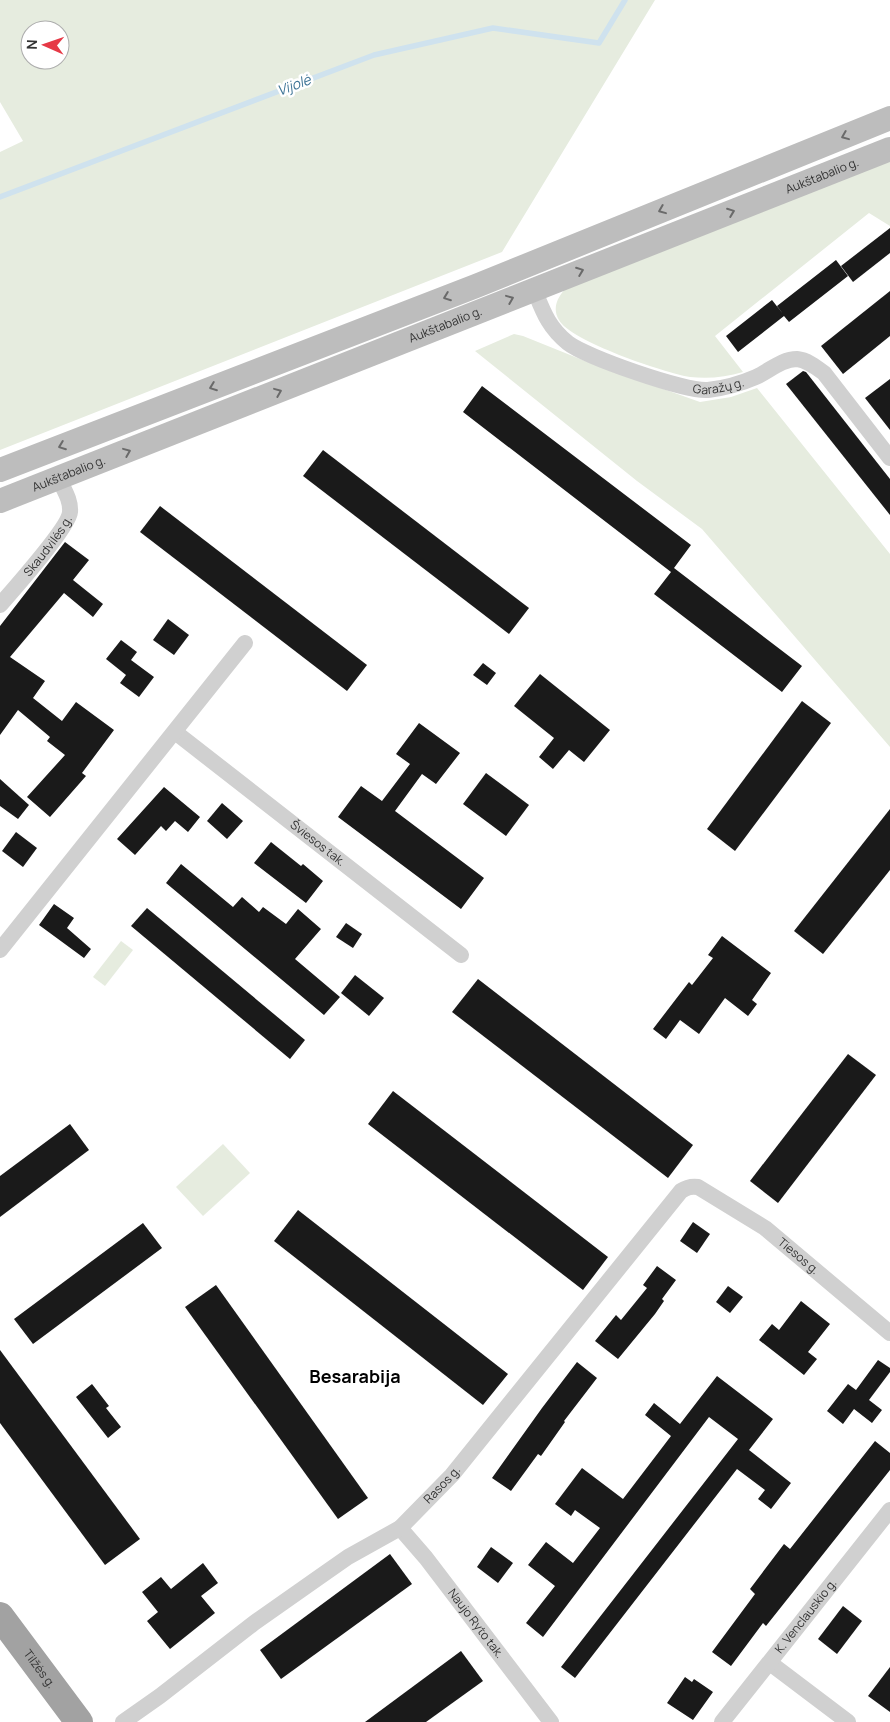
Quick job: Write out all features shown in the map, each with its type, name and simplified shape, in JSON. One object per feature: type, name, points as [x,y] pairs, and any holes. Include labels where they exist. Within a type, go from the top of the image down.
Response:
[{"type":"highway","name":"Tilžės g.","points":[[0,1616],[79,1722]]},
{"type":"main road","name":"Aukštabalio g.","points":[[0,470],[524,266],[890,118]]},
{"type":"main road","name":"Aukštabalio g.","points":[[0,501],[890,149]]},
{"type":"main road","points":[[524,266],[534,289]]},
{"type":"street","name":"Garažų g.","points":[[534,289],[545,317],[569,343],[598,357],[670,384],[705,390],[734,386],[756,377],[785,361],[798,359],[811,363],[824,373],[890,458]]},
{"type":"street","name":"Skaudvilės g.","points":[[0,605],[61,530],[70,514],[70,502],[59,479]]},
{"type":"street","points":[[0,950],[245,643]]},
{"type":"street","name":"Šviesos tak.","points":[[175,732],[461,955]]},
{"type":"street","name":"Rasos g.","points":[[123,1722],[160,1696],[254,1623],[348,1557],[400,1528],[452,1475],[681,1191],[692,1186],[698,1188]]},
{"type":"street","name":"Tiesos g.","points":[[698,1188],[765,1228],[890,1334]]},
{"type":"street","name":"K. Venclauskio g.","points":[[722,1722],[890,1510]]},
{"type":"street","name":"Naujo Ryto tak.","points":[[400,1528],[426,1558],[551,1722]]},
{"type":"street","points":[[770,1663],[848,1722]]},
{"type":"shaded area","points":[[0,0],[655,0],[502,252],[0,450],[0,152],[23,141],[0,102]]},
{"type":"shaded area","points":[[890,158],[890,226],[869,213],[715,336],[743,372],[711,378],[690,377],[678,374],[640,363],[599,346],[567,328],[559,320],[556,310],[557,302],[568,286]]},
{"type":"shaded area","points":[[514,334],[700,402],[731,397],[757,388],[890,554],[890,747],[702,529],[637,481],[475,351]]},
{"type":"shaded area","points":[[121,941],[133,950],[105,986],[93,977]]},
{"type":"shaded area","points":[[223,1144],[250,1173],[203,1216],[176,1187]]},
{"type":"building","points":[[890,228],[890,253],[853,282],[841,266]]},
{"type":"building","points":[[836,260],[848,276],[789,322],[784,316],[738,352],[726,336],[772,300],[783,314],[777,306]]},
{"type":"building","points":[[890,291],[890,336],[843,374],[821,346]]},
{"type":"building","points":[[803,371],[806,372],[890,479],[890,515],[786,384]]},
{"type":"building","points":[[890,379],[890,430],[865,398]]},
{"type":"building","points":[[482,386],[691,545],[674,568],[802,666],[782,692],[654,594],[671,572],[463,412]]},
{"type":"building","points":[[323,450],[529,608],[509,634],[303,476]]},
{"type":"building","points":[[160,506],[367,665],[347,691],[140,532]]},
{"type":"building","points":[[65,542],[89,560],[73,580],[103,604],[93,617],[64,593],[10,657],[45,681],[33,698],[62,721],[76,702],[114,730],[82,773],[86,776],[50,817],[27,797],[65,755],[47,741],[50,737],[18,710],[0,735],[0,626]]},
{"type":"building","points":[[168,619],[189,635],[174,655],[153,640]]},
{"type":"building","points":[[121,640],[137,652],[131,660],[154,677],[139,697],[120,683],[126,675],[106,659]]},
{"type":"building","points":[[483,663],[496,673],[487,685],[473,675]]},
{"type":"building","points":[[540,674],[610,730],[584,762],[569,750],[553,769],[539,757],[554,738],[514,706]]},
{"type":"building","points":[[802,701],[831,723],[735,851],[707,829]]},
{"type":"building","points":[[419,723],[460,753],[436,784],[422,774],[395,811],[484,878],[461,909],[338,817],[361,786],[382,801],[410,764],[396,754]]},
{"type":"building","points":[[486,773],[529,805],[506,836],[463,804]]},
{"type":"building","points":[[0,779],[29,805],[18,819],[0,806]]},
{"type":"building","points":[[164,787],[200,817],[188,832],[175,821],[166,831],[161,826],[135,855],[117,839]]},
{"type":"building","points":[[222,803],[243,821],[227,839],[207,821]]},
{"type":"building","points":[[890,809],[890,870],[823,954],[794,931]]},
{"type":"building","points":[[16,832],[37,848],[23,867],[2,851]]},
{"type":"building","points":[[271,842],[301,866],[303,864],[323,881],[306,903],[254,863]]},
{"type":"building","points":[[181,864],[233,907],[242,897],[259,912],[263,907],[286,924],[298,909],[321,929],[295,959],[340,997],[324,1015],[166,883]]},
{"type":"building","points":[[54,904],[74,918],[67,928],[91,949],[84,958],[39,925]]},
{"type":"building","points":[[147,908],[305,1040],[290,1059],[131,926]]},
{"type":"building","points":[[346,923],[362,934],[353,948],[336,937]]},
{"type":"building","points":[[722,936],[771,973],[752,1000],[757,1004],[748,1016],[725,998],[699,1034],[680,1020],[666,1039],[653,1029],[689,982],[692,985],[713,958],[708,955]]},
{"type":"building","points":[[355,975],[384,998],[369,1016],[341,993]]},
{"type":"building","points":[[478,979],[693,1145],[668,1178],[452,1012]]},
{"type":"building","points":[[848,1054],[876,1075],[778,1203],[750,1181]]},
{"type":"building","points":[[393,1091],[608,1257],[583,1290],[368,1124]]},
{"type":"building","points":[[70,1124],[89,1150],[0,1217],[0,1176]]},
{"type":"building","points":[[298,1210],[508,1374],[483,1405],[274,1241]]},
{"type":"building","points":[[693,1222],[710,1234],[697,1253],[680,1241]]},
{"type":"building","points":[[143,1223],[162,1248],[33,1344],[14,1319]]},
{"type":"building","points":[[657,1266],[676,1280],[662,1299],[664,1301],[655,1314],[618,1359],[595,1341],[616,1315],[621,1320],[647,1288],[643,1285]]},
{"type":"building","points":[[216,1285],[368,1498],[338,1519],[185,1307]]},
{"type":"building","points":[[728,1286],[743,1297],[730,1313],[716,1302]]},
{"type":"building","points":[[801,1301],[830,1324],[808,1352],[817,1359],[804,1375],[759,1340],[772,1324],[779,1330]]},
{"type":"building","points":[[0,1350],[140,1539],[105,1565],[0,1423]]},
{"type":"building","points":[[878,1360],[890,1368],[890,1372],[869,1400],[882,1410],[872,1423],[854,1409],[843,1424],[827,1411],[848,1384],[856,1390]]},
{"type":"building","points":[[577,1362],[597,1378],[564,1421],[541,1456],[538,1454],[511,1491],[492,1478]]},
{"type":"building","points":[[717,1376],[773,1419],[749,1450],[791,1483],[771,1509],[758,1499],[765,1490],[737,1469],[575,1678],[561,1667],[738,1439],[709,1417],[543,1637],[526,1623],[555,1586],[528,1565],[546,1542],[573,1563],[600,1528],[575,1510],[571,1516],[555,1504],[582,1468],[623,1499],[671,1436],[645,1415],[654,1403],[680,1424]]},
{"type":"building","points":[[92,1384],[109,1406],[106,1408],[121,1427],[108,1438],[76,1397]]},
{"type":"building","points":[[875,1441],[890,1453],[890,1470],[766,1626],[763,1623],[731,1666],[712,1652],[755,1594],[750,1589],[784,1544],[790,1549]]},
{"type":"building","points":[[491,1547],[513,1563],[498,1583],[477,1567]]},
{"type":"building","points":[[390,1554],[412,1584],[281,1679],[260,1650]]},
{"type":"building","points":[[203,1563],[218,1583],[201,1596],[215,1613],[170,1649],[147,1621],[158,1612],[142,1592],[161,1577],[171,1589]]},
{"type":"building","points":[[843,1606],[862,1621],[837,1654],[818,1639]]},
{"type":"building","points":[[461,1651],[483,1681],[426,1722],[365,1722]]},
{"type":"building","points":[[890,1667],[890,1712],[868,1696]]},
{"type":"building","points":[[685,1677],[692,1682],[694,1679],[713,1692],[693,1720],[667,1703]]},
{"type":"waterway","name":"Vijolė","points":[[0,197],[374,55],[493,28],[599,43],[625,0]]},
{"type":"district","name":"Besarabija","points":[[355,1377]]}]
